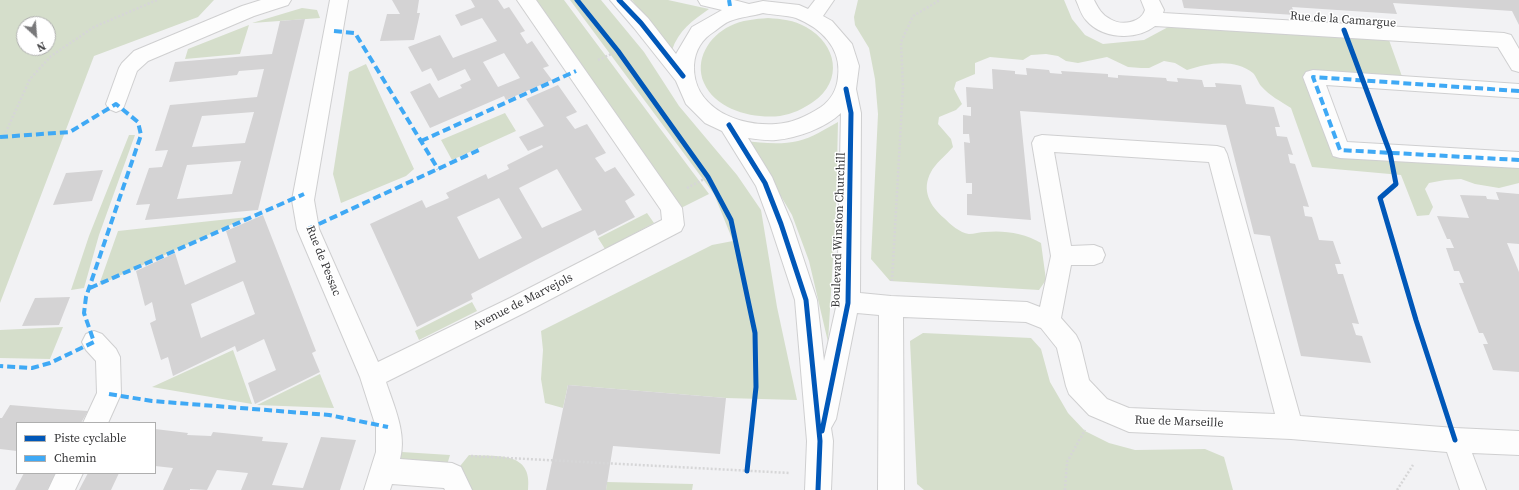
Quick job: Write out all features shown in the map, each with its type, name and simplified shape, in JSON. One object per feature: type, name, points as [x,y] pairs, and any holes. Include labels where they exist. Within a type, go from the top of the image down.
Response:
[{"type":"street","points":[[116,104],[129,68],[141,56],[247,6],[282,0]]},
{"type":"street","name":"Rue de Pessac","points":[[339,0],[303,200],[308,229],[372,377],[388,426],[389,452],[380,480]]},
{"type":"street","name":"Avenue de Marvejols","points":[[372,377],[518,305],[673,225],[671,208],[526,0]]},
{"type":"street","points":[[619,0],[641,23],[683,76],[689,93],[696,103],[714,118],[729,125],[759,132],[776,132],[796,128],[812,122],[830,110],[838,102],[846,89],[850,68],[849,59],[845,48],[833,32],[812,17],[800,12],[781,8],[763,7],[745,9],[716,19],[698,34],[689,46],[684,58],[683,76]]},
{"type":"street","points":[[707,0],[745,9]]},
{"type":"street","points":[[812,17],[825,0]]},
{"type":"street","points":[[1085,0],[1088,11],[1094,18],[1106,26],[1127,30],[1143,27],[1152,19],[1154,12],[1150,0]]},
{"type":"street","name":"Rue de la Camargue","points":[[1152,19],[1504,40],[1519,65]]},
{"type":"street","points":[[1519,91],[1313,77],[1340,150],[1519,160]]},
{"type":"street","name":"Boulevard Winston Churchill","points":[[820,441],[848,303],[851,113],[846,89]]},
{"type":"street","name":"Boulevard Winston Churchill","points":[[729,125],[765,183],[781,224],[806,300],[820,441],[818,482]]},
{"type":"street","points":[[1049,321],[1062,256],[1042,143],[1217,154],[1291,427]]},
{"type":"street","points":[[1062,256],[1094,255]]},
{"type":"street","name":"Rue de Marseille","points":[[848,303],[1027,312],[1049,321],[1068,343],[1078,386],[1098,407],[1129,420],[1291,427],[1455,440],[1519,443]]},
{"type":"street","points":[[891,306],[891,490]]},
{"type":"street","points":[[94,342],[108,357],[109,394],[95,422]]},
{"type":"street","points":[[1455,440],[1473,490]]},
{"type":"street","points":[[61,490],[69,474]]},
{"type":"street","points":[[380,480],[452,476],[459,490]]},
{"type":"path","points":[[4,136],[30,79],[50,56],[94,27],[157,0]]},
{"type":"path","points":[[891,306],[903,87],[901,42],[913,16],[940,0]]},
{"type":"path","points":[[613,45],[622,57]]},
{"type":"path","points":[[703,171],[711,183]]},
{"type":"path","points":[[1064,490],[1067,462],[1098,407]]},
{"type":"path","points":[[469,455],[747,471],[818,482]]},
{"type":"path","points":[[1397,490],[1416,462]]},
{"type":"path","points":[[747,471],[748,463]]},
{"type":"green space","points":[[0,0],[214,0],[198,17],[94,56],[0,303]]},
{"type":"green space","points":[[531,0],[564,0],[709,194],[681,208]]},
{"type":"green space","points":[[570,0],[601,0],[644,52],[679,106],[737,175],[761,210],[777,307],[797,400],[726,398],[568,385],[563,408],[545,403],[541,379],[543,350],[541,331],[712,245],[733,241],[714,194]]},
{"type":"green space","points":[[632,0],[668,0],[709,9],[682,32],[672,50]]},
{"type":"green space","points":[[858,0],[1064,0],[1072,19],[1085,35],[1103,44],[1144,40],[1170,26],[1389,40],[1404,82],[1313,78],[1340,150],[1519,160],[1519,183],[1499,188],[1475,184],[1461,179],[1429,183],[1425,189],[1433,207],[1429,215],[1417,216],[1401,175],[1312,167],[1291,108],[1264,90],[1253,73],[1238,65],[1221,63],[1204,65],[1187,70],[1175,63],[1164,61],[1149,68],[1128,67],[1107,57],[1078,63],[1066,61],[1058,56],[1046,54],[1031,55],[1023,60],[990,57],[975,63],[975,74],[956,82],[954,89],[962,104],[956,110],[939,117],[938,124],[951,139],[953,147],[931,172],[927,185],[928,197],[939,213],[962,232],[969,234],[992,231],[1007,232],[1028,237],[1041,243],[1046,280],[1039,290],[890,281],[871,259],[878,114],[875,79],[869,48],[855,25],[854,17]]},
{"type":"green space","points":[[302,8],[317,10],[320,18],[252,23]]},
{"type":"green space","points":[[768,18],[792,21],[806,27],[825,43],[833,63],[833,74],[829,84],[823,93],[813,102],[789,114],[769,117],[747,114],[726,106],[717,100],[710,92],[704,83],[701,74],[702,57],[705,50],[710,42],[722,30],[739,22]]},
{"type":"green space","points":[[249,25],[240,54],[185,59],[188,49]]},
{"type":"green space","points":[[366,64],[414,169],[406,176],[341,203],[333,174],[349,72]]},
{"type":"green space","points":[[505,113],[516,131],[452,160],[441,140]]},
{"type":"green space","points":[[838,122],[836,208],[828,342],[809,261],[792,215],[769,176],[745,141],[778,143],[803,140]]},
{"type":"green space","points":[[129,135],[135,135],[99,235],[84,288],[71,290],[89,236]]},
{"type":"green space","points":[[647,213],[654,223],[605,249],[598,238]]},
{"type":"green space","points":[[248,217],[99,285],[118,231]]},
{"type":"green space","points":[[472,302],[477,311],[419,340],[415,331]]},
{"type":"green space","points":[[63,327],[50,359],[0,358],[0,330]]},
{"type":"green space","points":[[923,333],[1031,338],[1041,349],[1050,382],[1068,413],[1085,431],[1109,443],[1135,450],[1205,449],[1224,457],[1233,490],[924,490],[917,484],[910,341]]},
{"type":"green space","points":[[233,350],[252,404],[152,387]]},
{"type":"green space","points":[[320,374],[334,408],[257,405]]},
{"type":"green space","points":[[402,452],[450,455],[444,475],[397,471]]},
{"type":"green space","points":[[469,455],[501,456],[519,462],[525,468],[528,477],[528,490],[459,490],[452,476]]},
{"type":"green space","points":[[607,482],[693,484],[692,490],[606,490]]},
{"type":"building","points":[[392,0],[419,0],[417,13],[420,13],[414,40],[380,41],[387,14],[400,14]]},
{"type":"building","points":[[471,0],[498,0],[504,9],[509,7],[525,31],[520,33],[527,44],[532,41],[549,66],[543,68],[552,80],[506,100],[504,96],[430,128],[410,92],[430,83],[439,98],[462,88],[460,85],[471,80],[465,69],[438,81],[431,68],[422,72],[408,47],[440,35],[453,58],[497,41],[482,18],[461,26],[455,15],[475,7]],"holes":[[[504,53],[520,78],[498,87],[483,62]]]},
{"type":"building","points":[[1182,0],[1519,0],[1519,25],[1512,11],[1393,3],[1397,14],[1292,7],[1295,15],[1184,8]]},
{"type":"building","points":[[305,19],[258,210],[145,220],[150,204],[136,205],[149,168],[162,167],[168,150],[155,151],[170,105],[257,97],[264,69],[239,71],[237,75],[169,82],[175,62],[272,54],[280,21]],"holes":[[[254,112],[245,143],[192,147],[202,116]],[[241,161],[232,194],[177,199],[187,165]]]},
{"type":"building","points":[[1026,68],[1049,70],[1050,73],[1062,74],[1061,71],[1108,74],[1108,77],[1118,78],[1118,75],[1166,78],[1167,81],[1178,82],[1177,78],[1202,80],[1204,87],[1216,87],[1215,83],[1241,85],[1246,104],[1274,107],[1280,127],[1275,127],[1277,136],[1287,137],[1293,155],[1288,154],[1290,163],[1295,164],[1309,207],[1303,206],[1305,216],[1312,217],[1319,240],[1333,241],[1341,264],[1335,264],[1338,274],[1343,274],[1359,324],[1352,323],[1356,335],[1362,336],[1371,363],[1301,356],[1270,236],[1254,234],[1226,125],[1020,111],[1031,220],[967,215],[967,194],[972,194],[972,183],[966,183],[964,142],[970,143],[969,134],[963,134],[963,115],[971,116],[971,107],[967,107],[966,87],[993,89],[992,69],[1015,71],[1015,74],[1027,75]]},
{"type":"building","points":[[558,85],[577,112],[566,117],[575,129],[587,124],[606,153],[595,158],[605,172],[615,167],[635,195],[625,201],[635,217],[598,236],[595,230],[471,294],[473,299],[417,327],[370,224],[422,200],[426,208],[449,198],[446,193],[486,174],[488,179],[509,169],[507,165],[543,147],[542,145],[528,151],[519,137],[544,126],[526,99]],"holes":[[[557,169],[582,210],[542,228],[519,188]],[[499,198],[522,238],[479,259],[457,217]]]},
{"type":"building","points":[[103,170],[92,201],[53,205],[66,173]]},
{"type":"building","points":[[1496,192],[1519,194],[1519,244],[1507,243],[1519,272],[1519,372],[1493,370],[1483,344],[1488,344],[1483,333],[1479,333],[1459,283],[1464,283],[1459,271],[1454,271],[1446,248],[1454,248],[1450,239],[1447,239],[1437,216],[1469,218],[1460,195],[1486,196],[1487,199],[1499,200]]},
{"type":"building","points":[[263,215],[316,351],[312,353],[320,372],[255,404],[248,383],[276,370],[264,339],[237,352],[235,346],[173,376],[168,357],[161,360],[150,323],[156,320],[152,302],[145,306],[136,271],[175,253],[185,285],[236,262],[226,231]],"holes":[[[243,281],[255,314],[201,338],[191,304]]]},
{"type":"building","points":[[70,297],[59,325],[22,326],[35,298]]},
{"type":"building","points":[[568,385],[726,398],[720,454],[613,446],[606,490],[546,490]]},
{"type":"building","points":[[10,405],[88,411],[82,422],[16,422],[16,451],[0,449],[0,418],[2,418]]},
{"type":"building","points":[[156,429],[188,433],[187,435],[211,436],[213,432],[263,437],[262,441],[288,443],[272,485],[303,488],[321,437],[356,440],[340,490],[241,490],[248,473],[217,470],[207,490],[163,490],[173,468],[156,466]]},
{"type":"building","points":[[23,474],[55,474],[47,490],[15,490]]},
{"type":"building","points":[[87,474],[119,474],[111,490],[79,490]]},
{"type":"marked path","points":[[729,0],[730,6]]},
{"type":"marked path","points":[[334,31],[355,33],[438,169]]},
{"type":"marked path","points":[[421,141],[576,71]]},
{"type":"marked path","points":[[1519,91],[1313,77],[1340,150],[1519,160]]},
{"type":"marked path","points":[[0,137],[70,132],[116,104],[138,122],[141,135],[86,297],[84,313],[94,342],[50,363],[32,368],[0,366]]},
{"type":"marked path","points":[[308,229],[481,149]]},
{"type":"marked path","points":[[90,288],[304,194]]},
{"type":"marked path","points":[[109,394],[152,401],[329,415],[388,427]]},
{"type":"cycle path","points":[[577,0],[618,51],[708,177],[731,220],[755,333],[756,387],[747,471]]},
{"type":"cycle path","points":[[619,0],[641,23],[683,76]]},
{"type":"cycle path","points":[[1344,30],[1390,153],[1396,184],[1380,198],[1416,320],[1455,440]]},
{"type":"cycle path","points":[[822,431],[848,303],[851,113],[846,89]]},
{"type":"cycle path","points":[[729,125],[765,183],[781,224],[806,300],[820,441],[818,490]]}]
